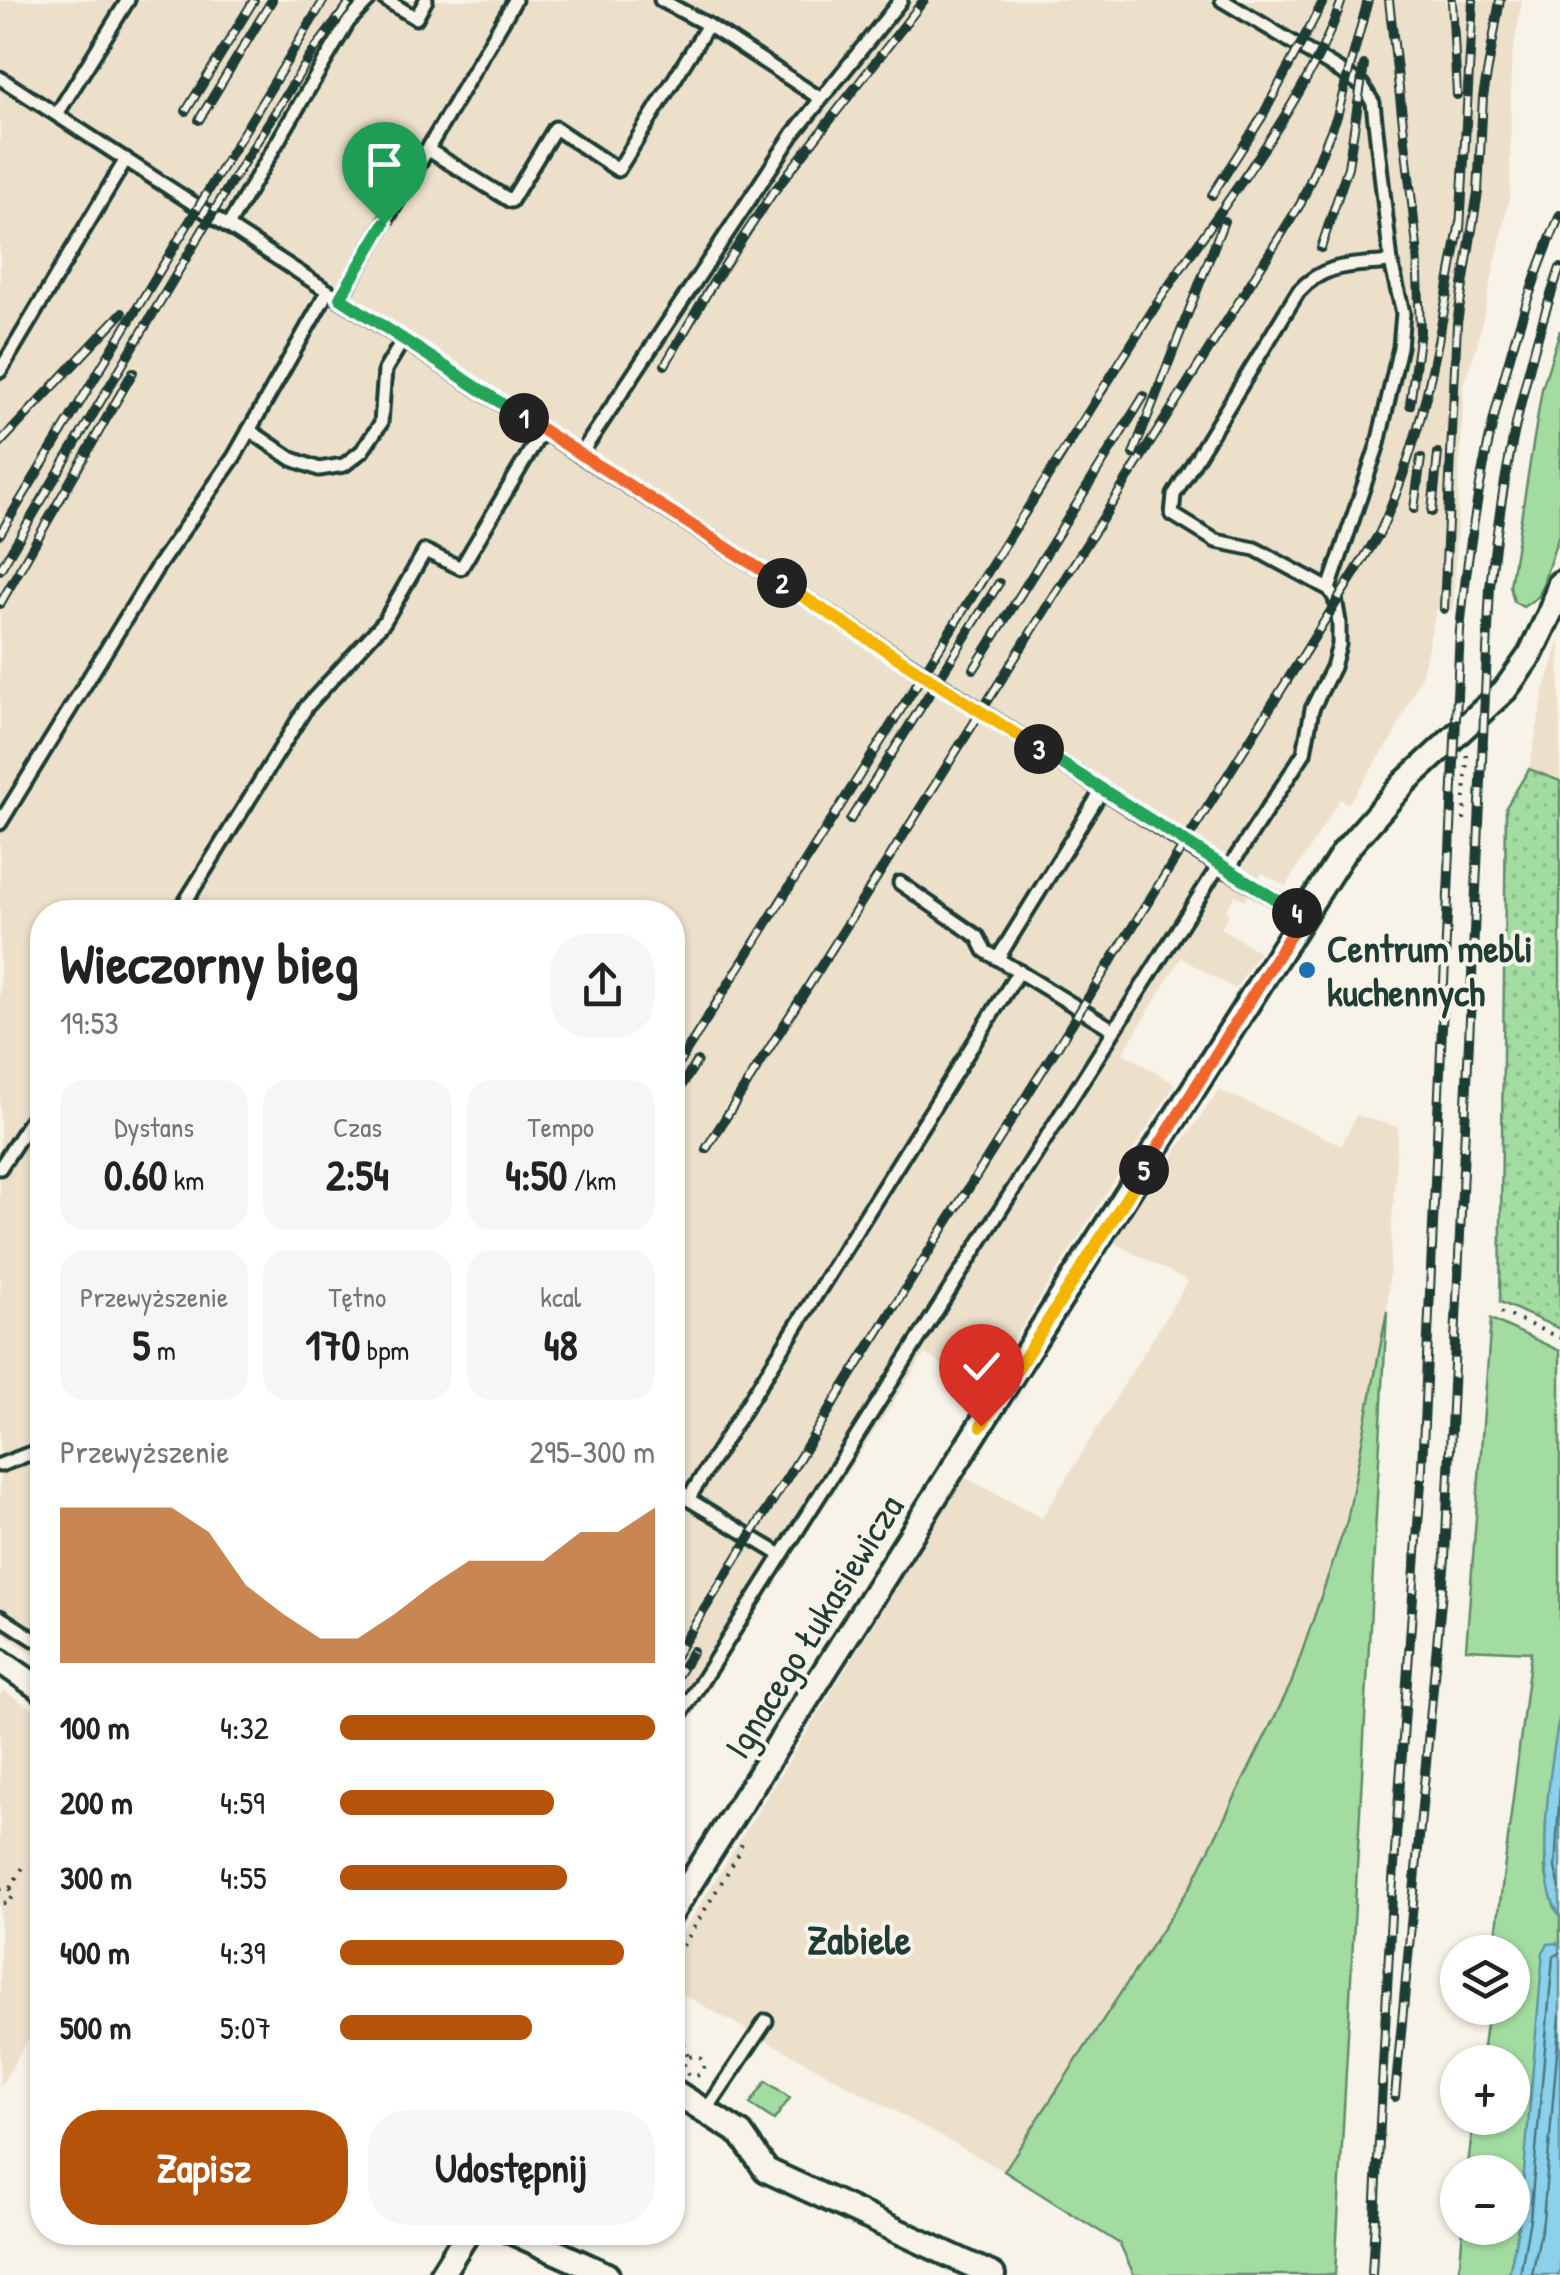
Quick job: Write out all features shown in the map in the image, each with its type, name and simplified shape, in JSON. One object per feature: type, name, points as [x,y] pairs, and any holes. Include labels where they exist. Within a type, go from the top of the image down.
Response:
[{"type":"street","name":"Ignacego Łukasiewicza","points":[[685,1891],[1344,853],[1405,782],[1505,690],[1530,655],[1560,583]]},
{"type":"street","points":[[0,1661],[30,1682]]},
{"type":"street","points":[[685,2097],[742,2134],[766,2170],[993,2275]]},
{"type":"street","points":[[441,2275],[460,2245]]},
{"type":"street","points":[[540,2245],[606,2275]]},
{"type":"lane","points":[[57,114],[128,0]]},
{"type":"lane","points":[[228,226],[348,22],[369,0]]},
{"type":"lane","points":[[386,0],[416,18],[426,0]]},
{"type":"lane","points":[[340,298],[515,0]]},
{"type":"lane","points":[[662,0],[708,25],[821,99]]},
{"type":"lane","points":[[580,455],[793,134],[901,0]]},
{"type":"lane","points":[[1222,0],[1362,85],[1373,102],[1391,262],[1404,314],[1378,444],[1329,589]]},
{"type":"lane","points":[[428,150],[511,200],[555,128],[618,170],[708,25]]},
{"type":"lane","points":[[0,78],[580,455],[1302,916]]},
{"type":"lane","points":[[0,371],[126,159]]},
{"type":"lane","points":[[685,1707],[1114,1030],[1304,754],[1312,708],[1333,668],[1339,645],[1335,598],[1329,589],[1254,549],[1216,542],[1172,514],[1174,495],[1298,292],[1313,275],[1336,267],[1391,262]]},
{"type":"lane","points":[[0,823],[156,569],[249,430],[328,291]]},
{"type":"lane","points":[[249,430],[292,459],[319,469],[344,464],[362,451],[382,423],[386,370],[403,340]]},
{"type":"lane","points":[[187,900],[308,706],[384,622],[426,551],[460,568],[542,430]]},
{"type":"lane","points":[[998,958],[1102,790]]},
{"type":"lane","points":[[900,884],[978,937],[985,950],[1114,1030]]},
{"type":"lane","points":[[688,1499],[1019,970]]},
{"type":"lane","points":[[0,1168],[30,1122]]},
{"type":"lane","points":[[0,1464],[30,1453]]},
{"type":"lane","points":[[685,1496],[781,1555]]},
{"type":"lane","points":[[0,1617],[30,1636]]},
{"type":"lane","points":[[707,2109],[766,2022]]},
{"type":"path","points":[[1461,730],[1464,820]]},
{"type":"path","points":[[1501,1312],[1560,1338]]},
{"type":"path","points":[[10,1888],[24,1866]]},
{"type":"path","points":[[0,1889],[10,1888]]},
{"type":"path","points":[[1,1904],[13,1900],[10,1888]]},
{"type":"path","points":[[685,2048],[688,2058]]},
{"type":"shaded area","points":[[0,0],[1522,0],[1511,64],[1510,196],[1476,350],[1464,382],[1453,610],[1436,609],[1422,674],[1393,737],[1348,804],[1340,799],[1286,886],[1262,873],[1245,900],[1235,895],[1221,928],[1259,952],[1235,989],[1181,958],[1123,1053],[1175,1084],[983,1388],[925,1354],[685,1728],[685,900],[30,900],[30,1653],[0,1632]]},
{"type":"shaded area","points":[[1560,638],[1560,781],[1529,769],[1544,692]]},
{"type":"shaded area","points":[[1219,1090],[1342,1145],[1356,1115],[1398,1127],[1387,1311],[1347,1521],[1291,1684],[1192,1884],[1004,2171],[685,1996],[685,1929],[964,1477],[1042,1518],[1188,1281],[1112,1242]]},
{"type":"shaded area","points":[[3,1690],[30,1707],[30,2036],[0,2087]]},
{"type":"green space","points":[[1560,330],[1560,531],[1539,596],[1523,607],[1514,602],[1510,586],[1542,389]]},
{"type":"green space","points":[[1529,769],[1560,781],[1560,1329],[1500,1302],[1506,807]]},
{"type":"green space","points":[[1387,1311],[1335,2275],[1134,2275],[1120,2244],[1004,2171],[1192,1884],[1291,1684],[1347,1521]]},
{"type":"green space","points":[[1491,1319],[1560,1351],[1560,1714],[1546,1824],[1545,1870],[1560,1915],[1560,1946],[1557,1943],[1528,2155],[1469,2155],[1472,2135],[1530,2135],[1530,2045],[1483,2045],[1486,2025],[1530,2025],[1530,1935],[1496,1935],[1531,1652],[1466,1649]]},
{"type":"green space","points":[[766,2081],[790,2098],[774,2120],[750,2104]]},
{"type":"green space","points":[[1462,2245],[1515,2245],[1509,2275],[1459,2275]]},
{"type":"water","points":[[1560,1714],[1560,1915],[1552,1898],[1545,1847]]},
{"type":"water","points":[[1548,1944],[1560,1946],[1560,2275],[1509,2275],[1515,2245],[1530,2245],[1530,2155],[1525,2155],[1543,1952]]},
{"type":"railway","points":[[186,111],[254,0]]},
{"type":"railway","points":[[199,120],[272,0]]},
{"type":"railway","points":[[0,534],[324,0]]},
{"type":"railway","points":[[0,570],[232,181],[315,49],[352,0]]},
{"type":"railway","points":[[665,365],[772,194],[924,0]]},
{"type":"railway","points":[[1212,195],[1262,117],[1324,0]]},
{"type":"railway","points":[[685,1053],[1153,310],[1282,120],[1306,80],[1342,0]]},
{"type":"railway","points":[[706,1149],[1301,203],[1337,116],[1368,0]]},
{"type":"railway","points":[[1389,0],[1417,247],[1420,331],[1410,405]]},
{"type":"railway","points":[[1452,0],[1457,95]]},
{"type":"railway","points":[[1460,230],[1473,0]]},
{"type":"railway","points":[[1444,609],[1457,323],[1478,192],[1483,97],[1500,0]]},
{"type":"railway","points":[[1321,248],[1348,167],[1364,65]]},
{"type":"railway","points":[[1372,2275],[1392,1895],[1422,1468],[1460,630],[1474,523],[1494,418],[1522,316],[1560,215]]},
{"type":"railway","points":[[1133,454],[1224,221]]},
{"type":"railway","points":[[685,1640],[1379,534],[1420,420],[1460,222]]},
{"type":"railway","points":[[1395,2097],[1445,1558],[1490,587],[1516,426],[1535,346],[1560,268]]},
{"type":"railway","points":[[0,443],[122,313]]},
{"type":"railway","points":[[0,604],[133,372]]},
{"type":"railway","points":[[974,669],[1144,396]]},
{"type":"railway","points":[[1432,512],[1438,453]]},
{"type":"railway","points":[[1414,509],[1421,458]]},
{"type":"railway","points":[[850,820],[999,583]]},
{"type":"railway","points":[[685,1080],[697,1061]]},
{"type":"railway","points":[[685,1664],[693,1651]]},
{"type":"place","name":"Centrum mebli kuchennych","points":[[1307,970]]},
{"type":"district","name":"Zabiele","points":[[859,1939]]},
{"type":"route","points":[[384,224],[340,298],[1302,916],[981,1426]]}]
